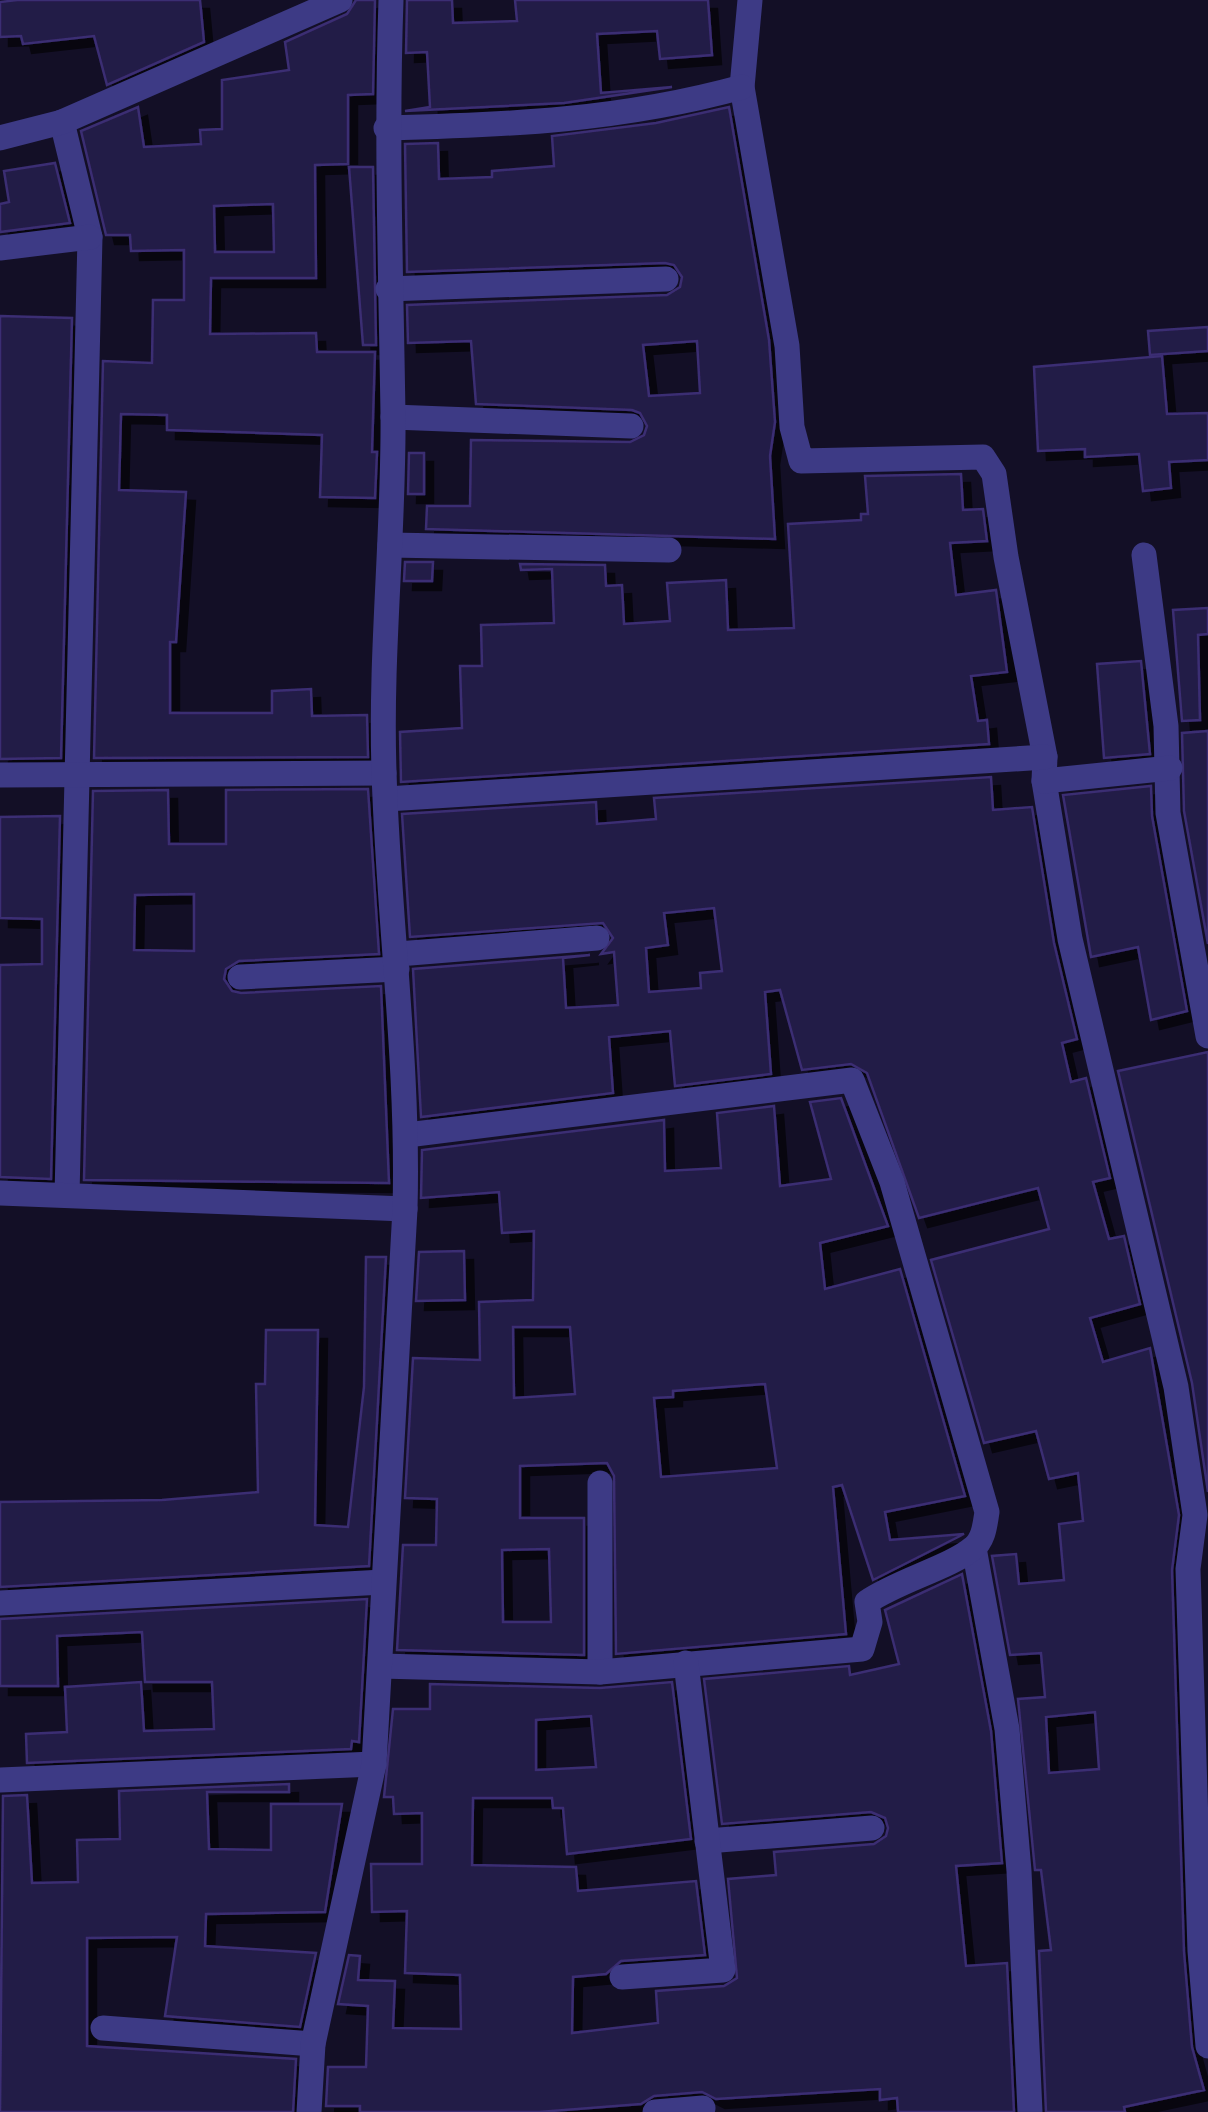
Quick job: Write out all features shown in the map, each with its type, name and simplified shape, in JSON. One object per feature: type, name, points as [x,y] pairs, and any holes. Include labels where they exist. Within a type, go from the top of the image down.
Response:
[{"type":"street","points":[[0,138],[62,122],[340,0]]},
{"type":"street","points":[[309,2112],[314,2044],[374,1764],[405,1209],[407,1135],[386,786],[393,416],[386,128],[391,0]]},
{"type":"street","points":[[750,0],[742,87],[778,290],[792,427],[801,461],[983,457],[994,474],[1070,939],[1176,1388],[1195,1515],[1188,1569],[1200,1951],[1208,2046]]},
{"type":"street","points":[[386,128],[552,124],[672,106],[742,87]]},
{"type":"street","points":[[62,122],[90,236],[67,1196]]},
{"type":"street","points":[[0,248],[90,236]]},
{"type":"street","points":[[388,288],[666,280]]},
{"type":"street","points":[[393,416],[631,426]]},
{"type":"street","points":[[390,545],[670,550]]},
{"type":"street","points":[[1144,555],[1170,768],[1168,812],[1208,1036]]},
{"type":"street","points":[[0,775],[386,786],[1170,768]]},
{"type":"street","points":[[240,977],[598,938]]},
{"type":"street","points":[[381,1666],[600,1672],[862,1649],[870,1622],[866,1602],[974,1548],[984,1532],[987,1512],[892,1182],[852,1080],[407,1135]]},
{"type":"street","points":[[0,1192],[405,1209]]},
{"type":"street","points":[[600,1483],[600,1672]]},
{"type":"street","points":[[974,1548],[1007,1729],[1020,1871],[1030,2112]]},
{"type":"street","points":[[0,1603],[383,1582]]},
{"type":"street","points":[[622,1977],[723,1970],[686,1663]]},
{"type":"street","points":[[0,1780],[374,1764]]},
{"type":"street","points":[[707,1841],[872,1828]]},
{"type":"street","points":[[103,2028],[314,2044]]},
{"type":"street","points":[[655,2112],[703,2108]]},
{"type":"building","points":[[200,0],[204,42],[107,85],[94,36],[23,44],[21,36],[0,37],[0,2]]},
{"type":"building","points":[[356,0],[375,0],[373,94],[348,95],[348,164],[315,165],[316,278],[211,278],[210,334],[316,333],[317,352],[375,352],[375,498],[320,497],[322,435],[167,430],[167,415],[121,414],[119,490],[186,492],[176,642],[170,642],[170,713],[272,713],[272,691],[311,689],[312,716],[367,715],[368,757],[94,758],[103,361],[152,363],[153,300],[184,300],[184,250],[131,251],[130,235],[106,235],[81,131],[138,107],[144,147],[201,144],[200,130],[222,129],[222,80],[289,70],[285,42],[347,14]],"holes":[[[273,204],[274,252],[215,252],[214,206]]]},
{"type":"building","points":[[407,0],[452,0],[453,23],[517,21],[515,0],[708,0],[712,55],[660,59],[657,31],[597,34],[601,93],[672,87],[564,103],[405,111],[430,107],[427,52],[406,53]]},
{"type":"building","points":[[729,107],[769,340],[775,422],[770,456],[775,539],[426,529],[427,506],[470,506],[471,440],[630,442],[644,435],[647,426],[640,413],[632,410],[476,404],[471,341],[408,343],[407,305],[667,295],[680,287],[682,277],[674,265],[665,263],[407,272],[405,144],[438,143],[439,179],[492,177],[492,171],[554,166],[552,136],[656,123]],"holes":[[[697,341],[700,393],[649,396],[643,345]]]},
{"type":"building","points":[[55,163],[70,223],[0,232],[0,204],[9,202],[4,171]]},
{"type":"building","points":[[349,167],[373,167],[376,345],[363,345]]},
{"type":"building","points":[[0,316],[72,318],[61,758],[0,759]]},
{"type":"building","points":[[1208,327],[1208,351],[1150,355],[1148,331]]},
{"type":"building","points":[[1162,356],[1167,414],[1208,413],[1208,460],[1169,462],[1171,488],[1143,491],[1139,454],[1085,457],[1085,449],[1038,451],[1034,367]]},
{"type":"building","points":[[409,453],[424,453],[424,494],[408,494]]},
{"type":"building","points":[[961,474],[963,510],[983,509],[987,541],[950,543],[956,595],[996,590],[1007,672],[971,676],[978,721],[987,720],[989,744],[401,782],[400,732],[462,728],[460,666],[482,666],[481,625],[554,623],[552,569],[521,570],[520,564],[605,565],[606,586],[622,585],[624,624],[670,621],[667,583],[726,580],[728,630],[794,628],[788,524],[861,520],[861,514],[868,514],[865,476]]},
{"type":"building","points":[[405,562],[433,562],[432,581],[404,581]]},
{"type":"building","points":[[1208,608],[1208,634],[1198,635],[1200,720],[1182,721],[1173,610]]},
{"type":"building","points":[[1141,661],[1150,754],[1104,758],[1097,664]]},
{"type":"building","points":[[1208,731],[1208,944],[1184,811],[1182,733]]},
{"type":"building","points":[[991,777],[993,810],[1032,807],[1054,943],[1077,1039],[1062,1043],[1071,1082],[1086,1078],[1110,1178],[1093,1182],[1109,1239],[1124,1236],[1140,1304],[1090,1318],[1103,1362],[1150,1348],[1179,1515],[1172,1570],[1184,1952],[1192,2047],[1204,2090],[1124,2107],[1125,2112],[1046,2112],[1039,1951],[1051,1950],[1041,1870],[1035,1870],[1018,1699],[1045,1697],[1041,1653],[1010,1655],[992,1556],[1016,1554],[1019,1584],[1064,1580],[1059,1524],[1083,1521],[1078,1473],[1049,1479],[1036,1431],[984,1443],[931,1260],[1049,1229],[1038,1188],[919,1218],[867,1073],[851,1064],[802,1070],[780,990],[765,992],[771,1074],[675,1086],[670,1031],[609,1037],[613,1093],[421,1117],[413,969],[590,955],[563,958],[566,1008],[618,1005],[614,952],[601,954],[613,938],[603,923],[410,937],[402,814],[596,802],[597,824],[656,819],[654,798]],"holes":[[[714,908],[722,971],[700,973],[701,988],[649,992],[646,948],[668,945],[664,913]],[[1095,1712],[1099,1769],[1049,1773],[1046,1717]]]},
{"type":"building","points":[[1151,786],[1152,816],[1187,1011],[1151,1020],[1138,947],[1091,957],[1063,795]]},
{"type":"building","points":[[368,789],[379,954],[239,961],[226,969],[224,979],[232,991],[241,993],[381,986],[389,1183],[84,1180],[93,791],[168,790],[169,844],[226,844],[226,790]],"holes":[[[194,894],[194,951],[134,950],[135,895]]]},
{"type":"building","points":[[60,816],[51,1179],[0,1177],[0,965],[42,964],[42,919],[0,918],[0,817]]},
{"type":"building","points":[[1208,1052],[1208,1492],[1192,1383],[1118,1071]]},
{"type":"building","points":[[841,1098],[888,1226],[820,1243],[825,1289],[900,1269],[965,1496],[885,1512],[890,1540],[964,1534],[873,1580],[842,1485],[833,1487],[846,1634],[616,1654],[614,1476],[607,1463],[520,1466],[520,1518],[584,1518],[584,1655],[397,1650],[403,1545],[436,1545],[437,1499],[405,1498],[413,1358],[480,1360],[479,1302],[533,1300],[534,1231],[502,1233],[499,1192],[421,1198],[422,1150],[664,1120],[665,1171],[721,1168],[717,1113],[774,1106],[780,1186],[831,1179],[810,1102]],"holes":[[[513,1327],[570,1327],[575,1394],[514,1398]],[[765,1384],[777,1468],[661,1477],[654,1398],[673,1397],[673,1391]],[[549,1549],[551,1622],[503,1622],[502,1550]]]},
{"type":"building","points":[[464,1251],[465,1300],[416,1301],[419,1252]]},
{"type":"building","points":[[366,1257],[386,1257],[369,1566],[0,1587],[0,1502],[162,1500],[258,1492],[256,1384],[265,1384],[266,1330],[318,1330],[315,1525],[348,1527],[364,1387]]},
{"type":"building","points":[[962,1574],[991,1731],[1002,1863],[956,1866],[966,1966],[1007,1963],[1014,2112],[898,2112],[897,2098],[880,2100],[880,2089],[716,2099],[702,2092],[654,2096],[641,2104],[539,2112],[360,2112],[360,2106],[326,2106],[328,2067],[366,2067],[368,2006],[338,2004],[349,1955],[360,1956],[358,1980],[395,1981],[393,2028],[461,2029],[460,1975],[405,1973],[407,1911],[372,1912],[371,1864],[422,1864],[422,1813],[394,1814],[393,1797],[384,1797],[393,1709],[430,1709],[430,1684],[600,1688],[672,1682],[691,1839],[567,1854],[563,1808],[553,1808],[552,1798],[473,1798],[472,1865],[576,1867],[578,1891],[696,1881],[705,1955],[621,1961],[606,1974],[573,1977],[572,2033],[658,2023],[656,1991],[724,1986],[737,1978],[728,1879],[776,1875],[774,1852],[874,1844],[886,1836],[888,1828],[885,1818],[871,1812],[722,1824],[704,1679],[849,1666],[850,1675],[899,1664],[885,1610]],"holes":[[[591,1716],[596,1767],[536,1770],[536,1720]]]},
{"type":"building","points":[[367,1599],[359,1742],[352,1741],[351,1749],[27,1763],[26,1734],[67,1732],[65,1687],[141,1682],[144,1731],[214,1729],[212,1682],[145,1682],[142,1632],[57,1636],[58,1686],[0,1686],[0,1619]]},
{"type":"building","points":[[289,1784],[289,1792],[207,1792],[209,1849],[271,1850],[271,1804],[342,1804],[325,1912],[206,1914],[205,1946],[316,1953],[300,2027],[165,2016],[177,1937],[87,1938],[87,2046],[296,2059],[293,2112],[0,2112],[3,1796],[27,1795],[32,1883],[78,1882],[77,1840],[120,1839],[119,1791]]}]
